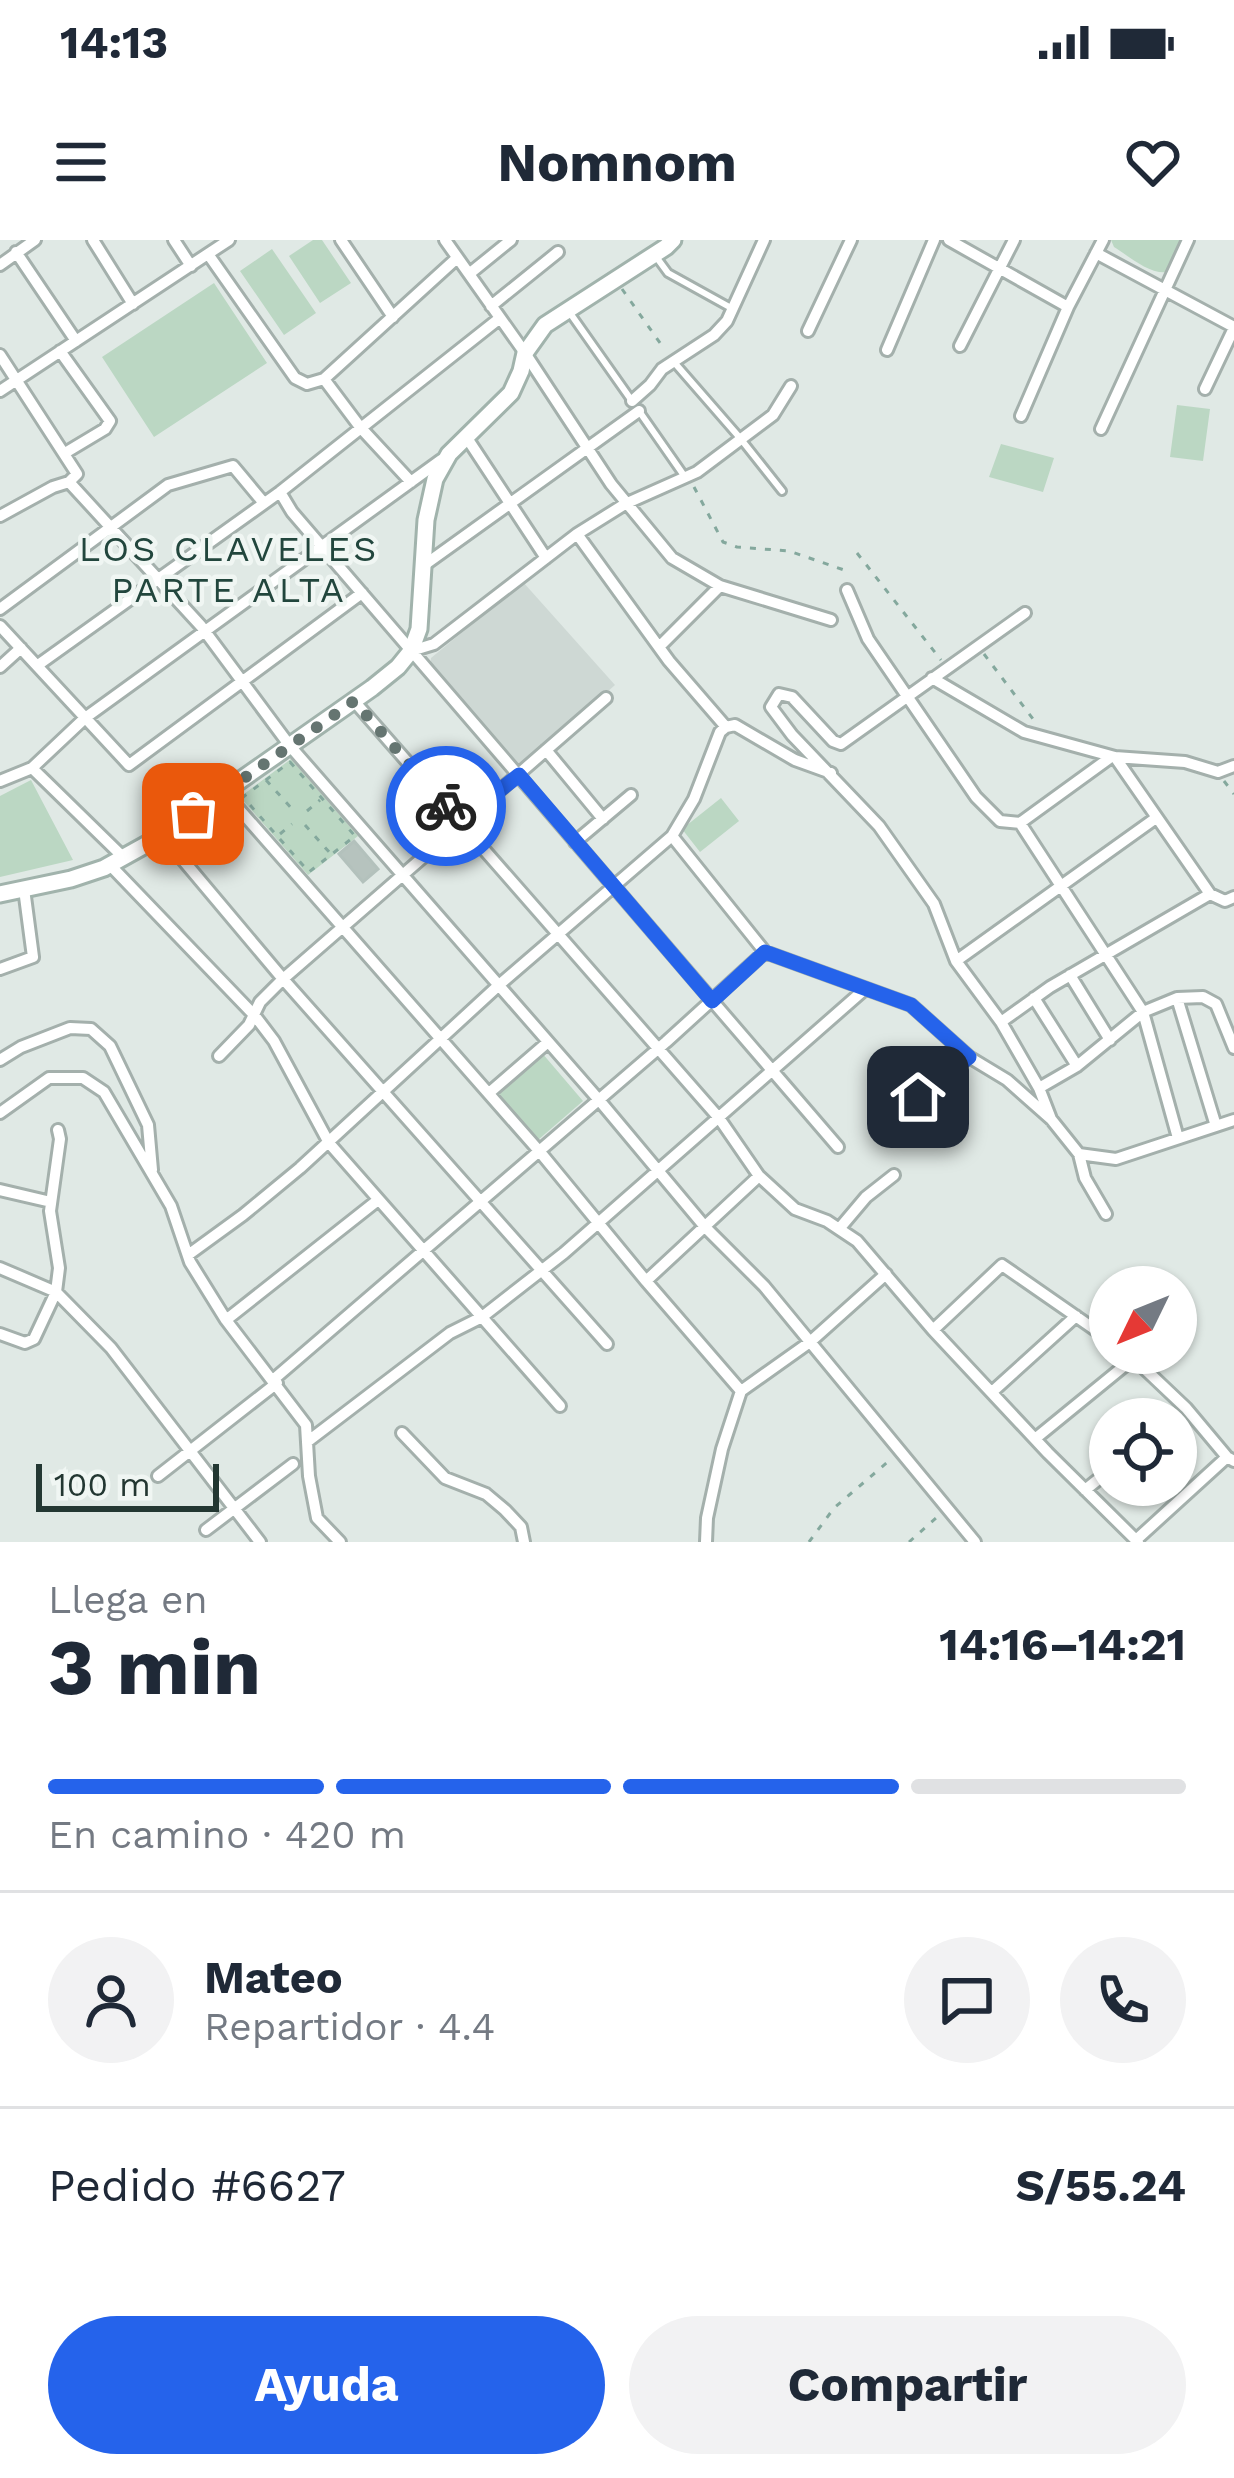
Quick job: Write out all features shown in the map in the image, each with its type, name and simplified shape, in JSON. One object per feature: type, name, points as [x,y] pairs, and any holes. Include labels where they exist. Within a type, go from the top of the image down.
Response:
[{"type":"street","points":[[0,265],[34,240]]},
{"type":"street","points":[[92,240],[133,304]]},
{"type":"street","points":[[174,240],[191,266]]},
{"type":"street","points":[[0,391],[229,240]]},
{"type":"street","points":[[341,240],[393,317]]},
{"type":"street","points":[[445,240],[625,503],[672,558],[720,586],[831,620]]},
{"type":"street","points":[[469,274],[511,240]]},
{"type":"street","points":[[0,782],[32,769],[85,718],[449,454],[511,392],[525,353],[545,325],[673,240]]},
{"type":"street","points":[[423,566],[586,446],[635,406],[673,361],[714,335],[733,309],[764,240]]},
{"type":"street","points":[[808,332],[851,240]]},
{"type":"street","points":[[886,350],[934,240]]},
{"type":"street","points":[[949,240],[1068,307]]},
{"type":"street","points":[[960,346],[1014,240]]},
{"type":"street","points":[[1021,416],[1103,240]]},
{"type":"street","points":[[1101,429],[1188,240]]},
{"type":"street","points":[[16,252],[76,341]]},
{"type":"street","points":[[491,306],[558,252]]},
{"type":"street","points":[[1096,253],[1234,328],[1204,389]]},
{"type":"street","points":[[208,254],[296,378],[308,384],[324,379],[457,258]]},
{"type":"street","points":[[38,665],[280,491],[500,318]]},
{"type":"street","points":[[60,351],[110,421],[105,429],[65,453]]},
{"type":"street","points":[[0,355],[77,471],[69,482],[0,516]]},
{"type":"street","points":[[324,379],[411,482]]},
{"type":"street","points":[[411,651],[434,644],[625,503],[697,472],[773,415],[790,386]]},
{"type":"street","points":[[467,438],[546,558]]},
{"type":"street","points":[[0,894],[71,879],[162,836],[398,667],[411,651],[418,629],[426,520],[435,479],[449,454]]},
{"type":"street","points":[[0,609],[169,485],[226,466],[238,469],[263,502]]},
{"type":"street","points":[[69,482],[205,631],[290,746],[706,1228],[764,1286],[975,1542]]},
{"type":"street","points":[[280,491],[292,512],[838,1147]]},
{"type":"street","points":[[577,534],[659,647],[726,727]]},
{"type":"street","points":[[659,647],[720,586]]},
{"type":"street","points":[[848,590],[868,639],[905,696],[976,796],[1000,820],[1020,823],[1113,757]]},
{"type":"street","points":[[0,626],[129,765],[362,593]]},
{"type":"street","points":[[1025,613],[837,744],[792,697],[779,694],[771,706],[792,735],[879,826],[934,904],[956,961],[1001,1022],[1040,1088],[1051,1119]]},
{"type":"street","points":[[0,667],[21,648]]},
{"type":"street","points":[[932,678],[1024,732],[1048,739],[1113,757],[1185,762],[1218,772],[1234,766]]},
{"type":"street","points":[[219,1056],[283,979],[606,698]]},
{"type":"street","points":[[354,701],[719,1118],[760,1176],[795,1209],[827,1221],[857,1241],[933,1330],[1137,1541],[1230,1459],[1197,1421]]},
{"type":"street","points":[[188,1255],[328,1142],[556,934],[672,836],[726,727],[735,725],[795,760],[831,773]]},
{"type":"street","points":[[546,750],[603,819]]},
{"type":"street","points":[[1113,757],[1210,894],[1225,901],[1234,897]]},
{"type":"street","points":[[32,769],[255,1016],[274,1040],[328,1142],[560,1406]]},
{"type":"street","points":[[224,792],[540,1152],[741,1391]]},
{"type":"street","points":[[575,842],[632,795]]},
{"type":"street","points":[[956,961],[1156,818]]},
{"type":"street","points":[[1020,823],[1143,1012],[1178,1138]]},
{"type":"street","points":[[162,836],[607,1344]]},
{"type":"street","points":[[672,836],[765,952],[911,1005],[969,1057],[1007,1080],[1051,1119],[1078,1154],[1085,1178],[1106,1214]]},
{"type":"street","points":[[0,970],[33,957],[24,889]]},
{"type":"street","points":[[1001,1022],[1070,975],[1210,894]]},
{"type":"street","points":[[158,1476],[275,1381],[765,952]]},
{"type":"street","points":[[1070,975],[1110,1040]]},
{"type":"street","points":[[308,1442],[450,1333],[482,1317],[542,1270],[865,989]]},
{"type":"street","points":[[1040,1088],[1078,1066],[1143,1012],[1177,998],[1203,997],[1216,1004],[1234,1048]]},
{"type":"street","points":[[1034,998],[1078,1066]]},
{"type":"street","points":[[1177,998],[1216,1126]]},
{"type":"street","points":[[0,1060],[70,1028],[91,1030],[110,1046],[148,1125],[152,1173]]},
{"type":"street","points":[[489,1094],[548,1042]]},
{"type":"street","points":[[893,1117],[969,1057]]},
{"type":"street","points":[[0,1113],[49,1078],[83,1078],[104,1092],[171,1205],[188,1255],[226,1320],[306,1425],[316,1518],[340,1542]]},
{"type":"street","points":[[1078,1154],[1116,1159],[1234,1120]]},
{"type":"street","points":[[0,1334],[25,1343],[34,1339],[56,1292],[59,1268],[51,1202],[58,1130]]},
{"type":"street","points":[[839,1229],[894,1174]]},
{"type":"street","points":[[646,1281],[760,1176]]},
{"type":"street","points":[[0,1190],[51,1202]]},
{"type":"street","points":[[226,1320],[378,1200]]},
{"type":"street","points":[[933,1330],[1002,1265],[1089,1325]]},
{"type":"street","points":[[0,1268],[56,1292],[112,1348],[260,1542]]},
{"type":"street","points":[[706,1542],[722,1449],[741,1391],[810,1342],[886,1274]]},
{"type":"street","points":[[992,1392],[1076,1316]]},
{"type":"street","points":[[1036,1438],[1109,1374]]},
{"type":"street","points":[[1151,1374],[1176,1398]]},
{"type":"street","points":[[402,1433],[445,1478],[486,1493],[521,1527],[524,1542]]},
{"type":"street","points":[[206,1530],[293,1464]]},
{"type":"street","points":[[1085,1490],[1089,1487]]},
{"type":"lane","points":[[655,255],[668,273],[733,309]]},
{"type":"lane","points":[[568,310],[686,476]]},
{"type":"lane","points":[[673,361],[782,491]]},
{"type":"path","points":[[615,280],[673,361]]},
{"type":"path","points":[[686,476],[723,542],[789,551],[847,572]]},
{"type":"path","points":[[857,553],[947,667]]},
{"type":"path","points":[[978,646],[1048,739]]},
{"type":"path","points":[[290,762],[355,836],[309,872],[243,797],[266,780],[290,762]]},
{"type":"path","points":[[1218,772],[1234,794]]},
{"type":"path","points":[[266,780],[293,810]]},
{"type":"path","points":[[307,811],[322,798]]},
{"type":"path","points":[[277,836],[292,824]]},
{"type":"path","points":[[305,825],[331,854]]},
{"type":"path","points":[[809,1542],[834,1508],[901,1451]]},
{"type":"path","points":[[909,1542],[947,1508]]},
{"type":"shaded area","points":[[523,582],[615,685],[519,770],[430,666],[431,658]]},
{"type":"green space","points":[[313,240],[322,240],[351,283],[320,303],[289,256]]},
{"type":"green space","points":[[1111,240],[1183,240],[1168,272],[1161,272],[1133,260]]},
{"type":"green space","points":[[272,249],[316,313],[284,335],[240,271]]},
{"type":"green space","points":[[214,283],[267,363],[154,437],[102,357]]},
{"type":"green space","points":[[1177,405],[1210,409],[1203,461],[1170,457]]},
{"type":"green space","points":[[1001,444],[1054,458],[1043,492],[989,477]]},
{"type":"green space","points":[[291,759],[358,836],[308,875],[240,797]]},
{"type":"green space","points":[[31,780],[73,860],[0,877],[0,796]]},
{"type":"green space","points":[[721,798],[739,821],[700,852],[682,829]]},
{"type":"green space","points":[[542,1053],[583,1101],[538,1140],[497,1092]]},
{"type":"building","points":[[354,841],[378,869],[363,882],[339,854]]},
{"type":"way so far","points":[[193,814],[354,701],[446,806]]},
{"type":"district","name":"LOS CLAVELES PARTE ALTA","points":[[229,570]]},
{"type":"route","points":[[446,806],[460,822],[519,775],[712,1001],[765,952],[911,1005],[969,1057],[918,1097]]}]
